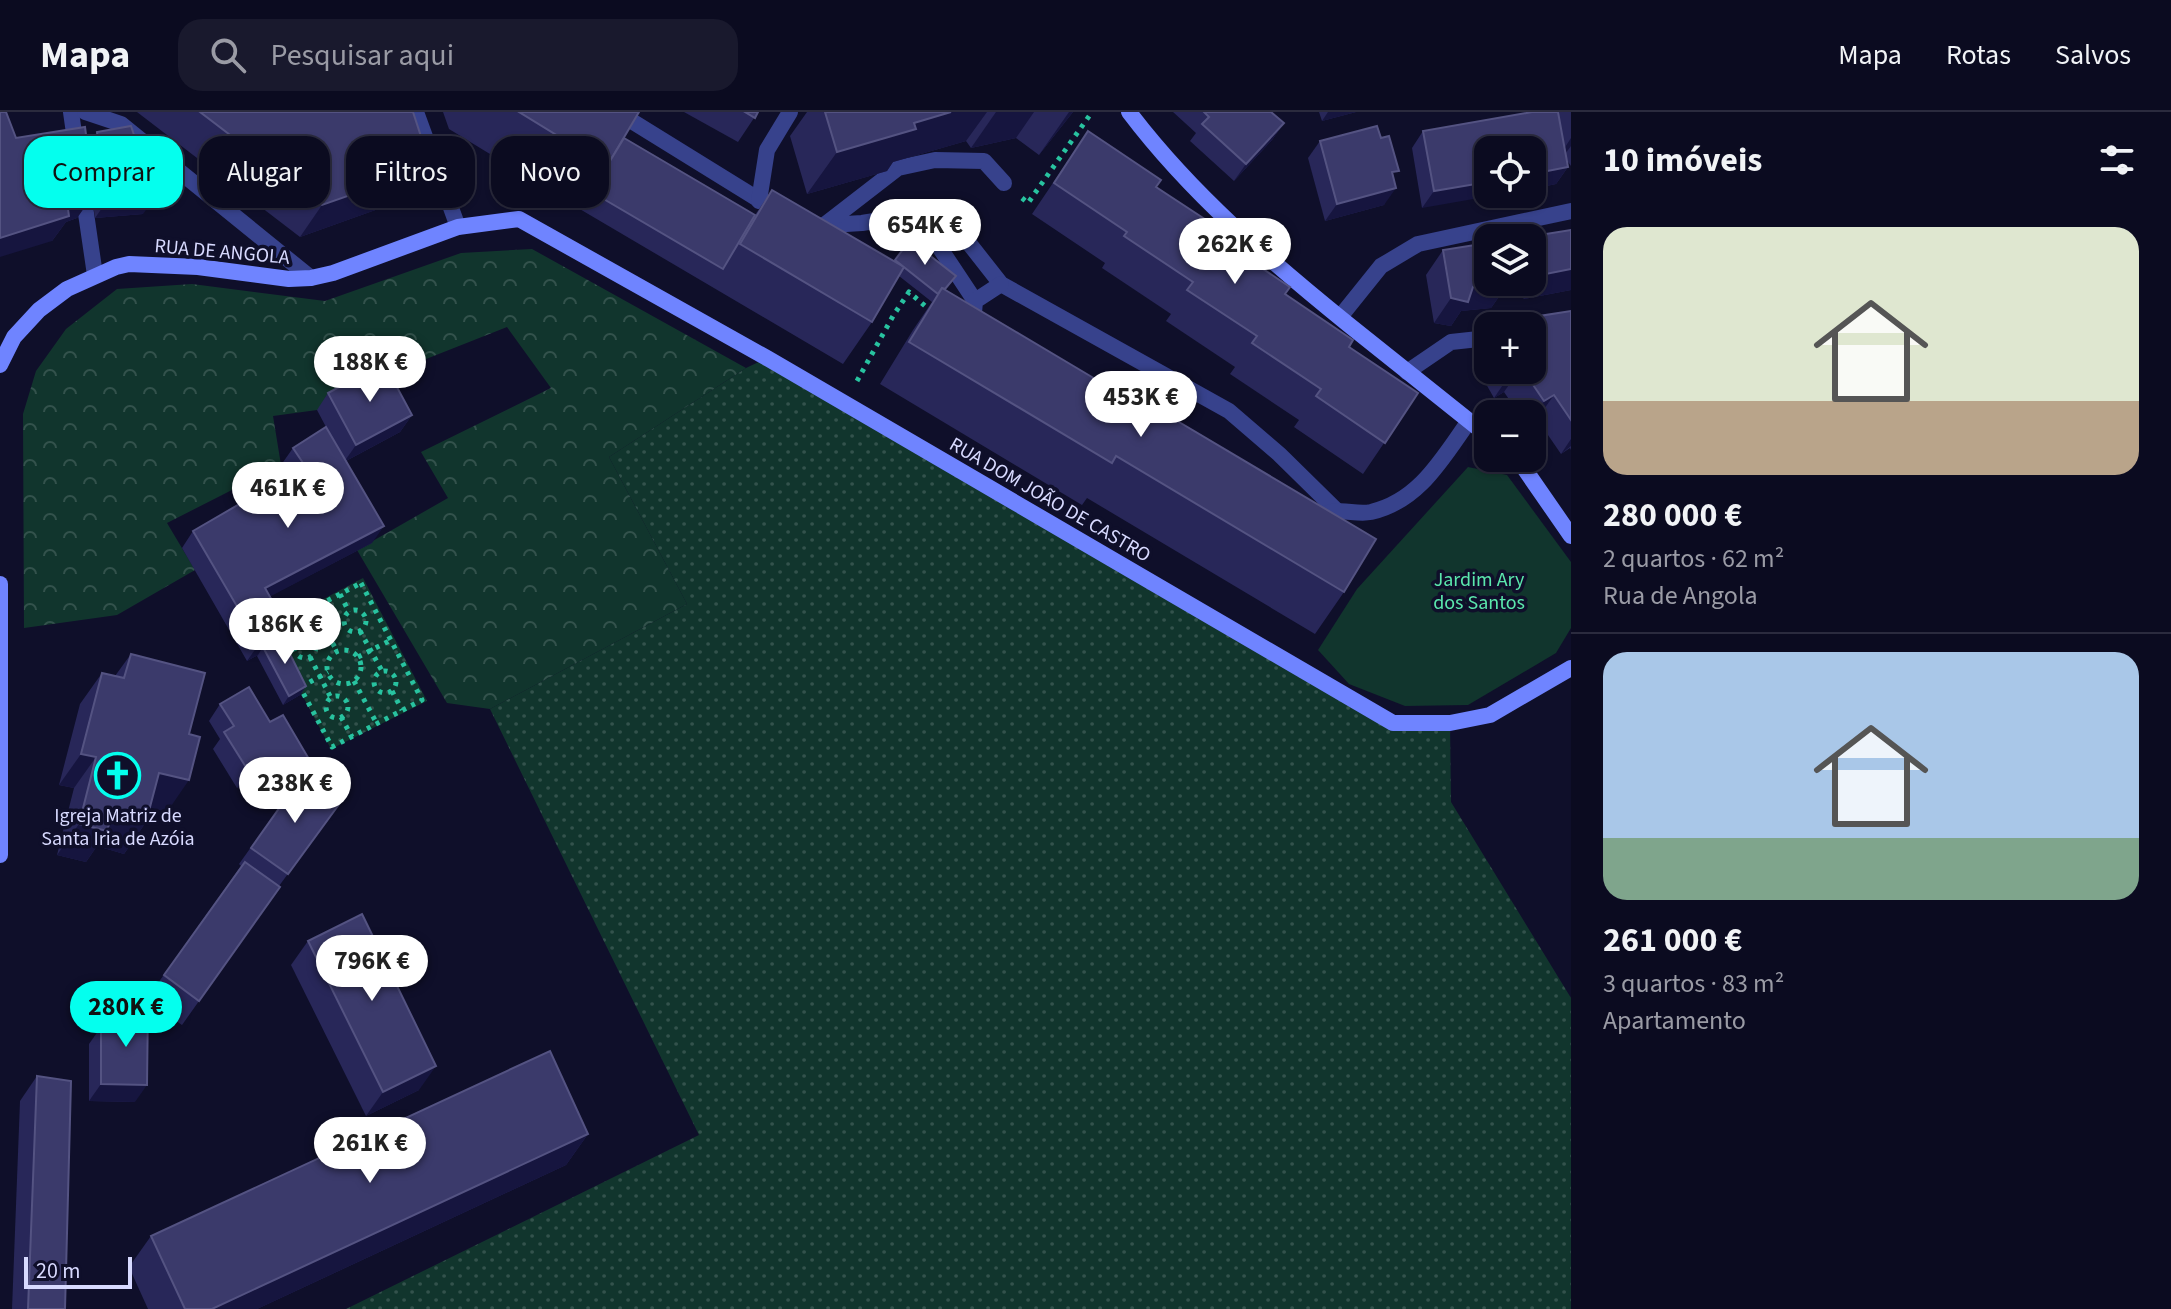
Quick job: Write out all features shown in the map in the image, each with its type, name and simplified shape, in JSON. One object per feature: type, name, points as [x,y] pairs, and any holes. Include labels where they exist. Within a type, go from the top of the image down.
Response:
[{"type":"street","points":[[71,112],[95,275]]},
{"type":"street","points":[[85,112],[121,124],[311,278]]},
{"type":"street","points":[[416,112],[458,227]]},
{"type":"street","points":[[617,112],[799,224],[822,227],[917,214],[968,242],[1001,284],[1229,411],[1336,510]]},
{"type":"street","points":[[759,201],[767,150],[790,112]]},
{"type":"street","points":[[1129,112],[1209,204],[1340,317],[1474,425]]},
{"type":"street","points":[[822,227],[898,168],[935,160],[984,161],[1004,183]]},
{"type":"street","points":[[1340,317],[1381,266],[1418,244],[1571,211]]},
{"type":"street","points":[[917,214],[975,301],[972,323],[979,335]]},
{"type":"street","name":"RUA DE ANGOLA","points":[[2,356],[14,337],[39,310],[67,289],[116,267],[198,267],[289,279],[311,278],[333,273],[458,227],[519,219]]},
{"type":"street","name":"RUA DOM JOÃO DE CASTRO","points":[[519,219],[767,358],[1393,723],[1450,723],[1490,715],[1571,668]]},
{"type":"street","points":[[975,301],[1001,284]]},
{"type":"street","points":[[1407,372],[1451,342],[1474,340]]},
{"type":"street","points":[[1307,521],[1336,510],[1363,513],[1393,507],[1433,473],[1469,421]]},
{"type":"street","points":[[1527,472],[1571,536]]},
{"type":"street","points":[[0,584],[0,855]]},
{"type":"path","points":[[1004,183],[1028,203],[1092,112]]},
{"type":"path","points":[[860,374],[909,292],[935,314]]},
{"type":"path","points":[[361,583],[422,700],[332,747],[270,631],[340,594],[361,583]]},
{"type":"path","points":[[340,594],[349,612]]},
{"type":"path","points":[[313,608],[337,651]]},
{"type":"path","points":[[356,610],[365,616],[364,627],[360,631],[352,632],[346,628],[343,621],[349,612],[356,610]]},
{"type":"path","points":[[290,621],[300,638]]},
{"type":"path","points":[[360,631],[382,671]]},
{"type":"path","points":[[310,637],[316,642],[315,653],[310,657],[302,658],[295,651],[295,644],[300,638],[310,637]]},
{"type":"path","points":[[358,657],[391,640]]},
{"type":"path","points":[[337,651],[350,651],[358,657],[360,672],[354,681],[337,682],[328,672],[328,663],[337,651]]},
{"type":"path","points":[[310,657],[331,698]]},
{"type":"path","points":[[390,671],[396,677],[392,691],[383,692],[374,685],[376,674],[390,671]]},
{"type":"path","points":[[300,687],[328,672]]},
{"type":"path","points":[[354,681],[377,724]]},
{"type":"path","points":[[392,691],[402,710]]},
{"type":"path","points":[[342,697],[347,702],[348,709],[341,717],[331,716],[326,711],[326,703],[331,698],[342,697]]},
{"type":"path","points":[[341,717],[352,737]]},
{"type":"green space","points":[[532,249],[746,368],[609,457],[687,604],[490,709],[447,703],[357,550],[448,498],[421,452],[551,388],[507,327],[373,380],[317,410],[273,416],[281,465],[167,523],[195,570],[117,615],[24,628],[23,414],[36,371],[66,329],[117,289],[192,284],[325,301],[461,253]]},
{"type":"green space","points":[[767,358],[1393,722],[1450,723],[1451,802],[1571,998],[1571,1309],[346,1309],[699,1135],[490,709],[687,604],[609,457],[746,368]]},
{"type":"green space","name":"Jardim Ary dos Santos","points":[[1468,467],[1474,468],[1474,472],[1507,475],[1571,562],[1571,628],[1556,653],[1468,705],[1405,706],[1349,684],[1318,650],[1357,589]]},
{"type":"green space","points":[[363,578],[427,701],[331,749],[267,629]]},
{"type":"building","points":[[0,112],[6,112],[16,138],[24,137],[24,208],[68,208],[69,216],[0,238]]},
{"type":"building","points":[[200,112],[413,112],[421,136],[346,136],[346,197],[330,202],[330,136],[231,136]]},
{"type":"building","points":[[519,112],[639,112],[609,163],[609,136],[558,136]]},
{"type":"building","points":[[825,112],[951,112],[914,123],[916,129],[837,152]]},
{"type":"building","points":[[1204,112],[1271,112],[1284,123],[1246,164],[1202,124],[1209,117]]},
{"type":"building","points":[[1532,112],[1558,112],[1568,167],[1546,171],[1546,136],[1474,136],[1474,184],[1434,191],[1423,131]]},
{"type":"building","points":[[131,126],[134,136],[98,136],[97,132]]},
{"type":"building","points":[[1377,126],[1381,138],[1389,136],[1399,171],[1392,172],[1396,188],[1337,204],[1320,141]]},
{"type":"building","points":[[85,127],[86,136],[29,136]]},
{"type":"building","points":[[1088,131],[1161,180],[1156,187],[1226,233],[1221,241],[1290,287],[1285,294],[1353,340],[1349,347],[1418,393],[1385,443],[1316,396],[1321,389],[1252,343],[1257,336],[1187,290],[1193,282],[1124,236],[1127,232],[1054,183]]},
{"type":"building","points":[[624,138],[755,215],[723,269],[609,202],[609,163]]},
{"type":"building","points":[[772,190],[904,267],[872,322],[740,244]]},
{"type":"building","points":[[1571,230],[1571,269],[1546,274],[1546,234]]},
{"type":"building","points":[[910,240],[956,276],[938,294],[895,260]]},
{"type":"building","points":[[1474,245],[1474,287],[1468,302],[1451,298],[1443,250]]},
{"type":"building","points":[[942,288],[1144,408],[1147,403],[1376,539],[1344,592],[1116,456],[1112,463],[909,342]]},
{"type":"building","points":[[1571,311],[1571,420],[1554,395],[1543,400],[1532,384],[1546,384],[1546,315]]},
{"type":"building","points":[[384,363],[412,415],[356,445],[328,393]]},
{"type":"building","points":[[326,427],[384,526],[265,588],[287,627],[259,644],[193,531],[305,466],[293,448]]},
{"type":"building","points":[[281,636],[306,686],[289,696],[263,647]]},
{"type":"building","name":"Igreja Matriz de Santa Iria de Azóia","points":[[131,654],[205,673],[189,734],[200,737],[189,780],[159,773],[146,822],[112,814],[107,831],[79,824],[96,757],[81,754],[102,673],[124,678]]},
{"type":"building","points":[[249,687],[270,722],[283,715],[313,766],[273,790],[258,766],[249,772],[224,732],[234,726],[220,704]]},
{"type":"building","points":[[302,776],[340,803],[288,874],[251,848]]},
{"type":"building","points":[[245,862],[280,887],[199,1001],[164,975]]},
{"type":"building","points":[[362,914],[436,1066],[383,1092],[308,941]]},
{"type":"building","points":[[148,1002],[147,1085],[101,1084],[101,1027]]},
{"type":"building","points":[[550,1051],[588,1134],[212,1309],[185,1309],[151,1236]]},
{"type":"building","points":[[37,1076],[71,1081],[65,1309],[28,1309]]},
{"type":"place","name":"Igreja Matriz de Santa Iria de Azóia","points":[[118,776]]}]
